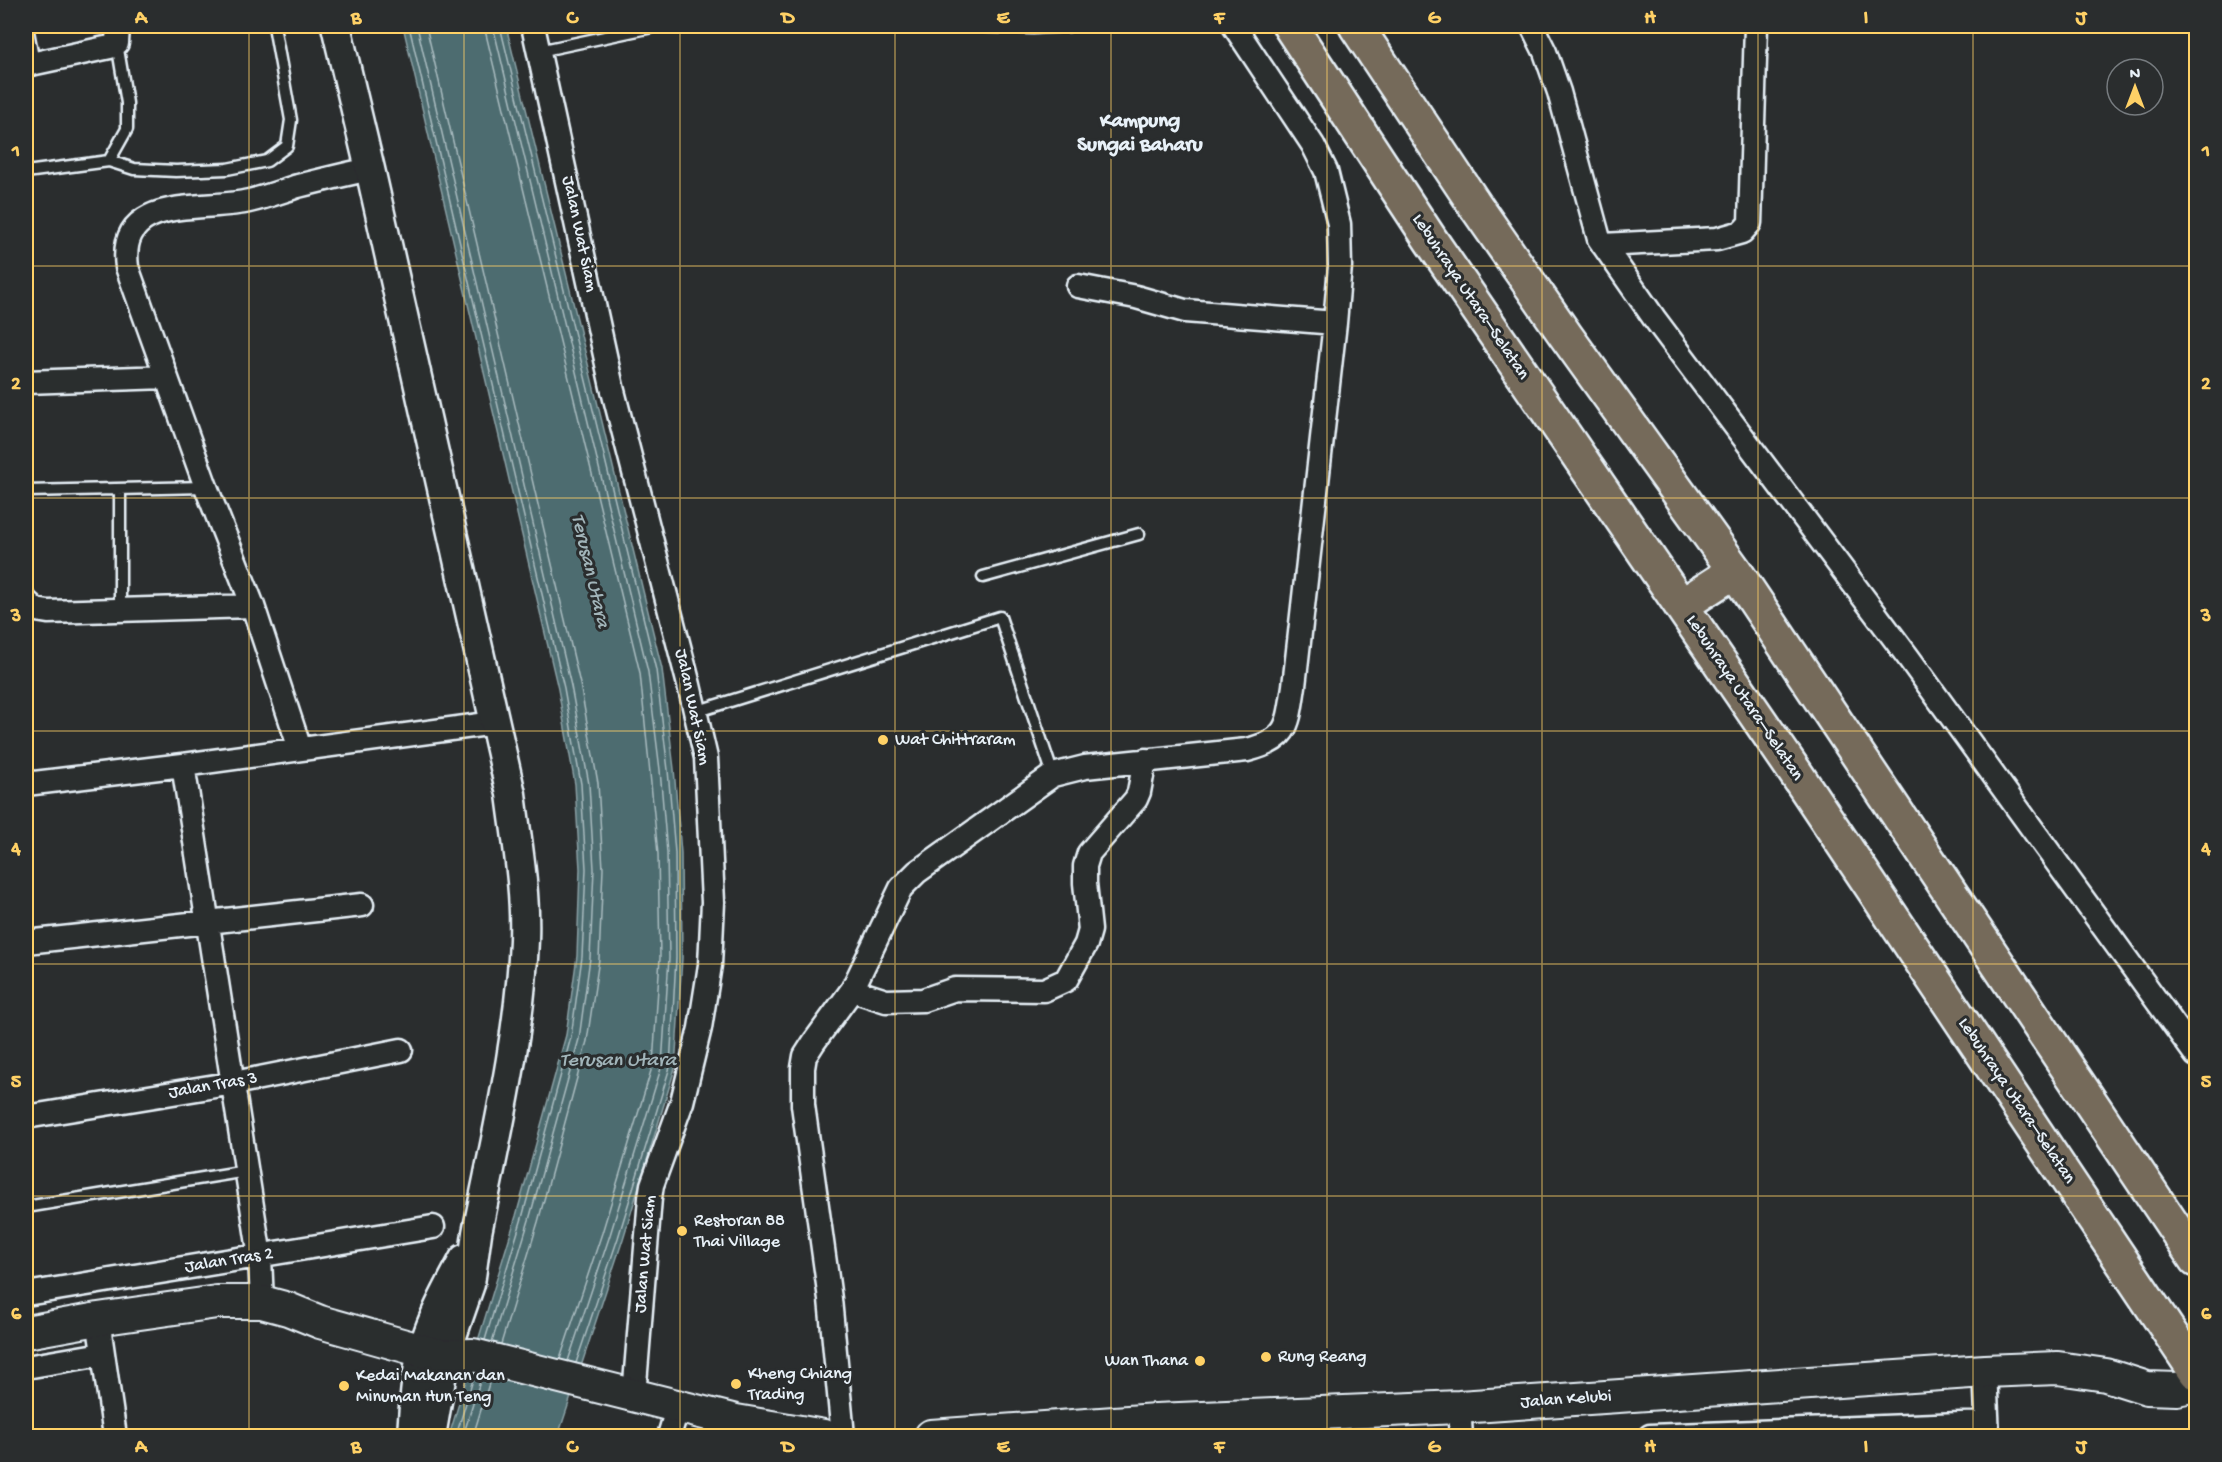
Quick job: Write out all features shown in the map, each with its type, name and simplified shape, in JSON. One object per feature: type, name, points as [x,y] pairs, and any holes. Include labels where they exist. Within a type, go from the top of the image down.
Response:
[{"type":"highway","name":"Lebuhraya Utara–Selatan","points":[[1290,26],[1430,239],[1797,775],[2196,1372]]},
{"type":"highway","points":[[1356,26],[1527,280],[1735,572],[2196,1260]]},
{"type":"highway","points":[[1681,606],[1735,572]]},
{"type":"main road","points":[[26,1332],[98,1318],[217,1302],[275,1306],[320,1322],[448,1348],[736,1421],[824,1437]]},
{"type":"main road","name":"Jalan Kelubi","points":[[932,1437],[1156,1420],[1460,1422],[1985,1371],[2058,1368],[2091,1371],[2147,1388],[2177,1389],[2196,1385]]},
{"type":"street","points":[[336,26],[511,794],[520,859],[524,939],[515,1033],[477,1233],[448,1348],[431,1437]]},
{"type":"street","name":"Jalan Wat Siam","points":[[533,26],[612,387],[706,758],[713,914],[710,965],[700,1028],[682,1102],[652,1185],[621,1393]]},
{"type":"street","points":[[843,1437],[830,1299],[803,1105],[803,1068],[805,1056],[852,990],[896,898],[907,881],[917,872],[1053,775],[1085,767],[1255,748],[1278,738],[1287,725],[1294,686],[1335,323],[1340,266],[1339,224],[1326,171],[1313,145],[1234,26]]},
{"type":"street","points":[[1532,26],[1552,70],[1594,226],[1604,244],[1654,318],[1908,657],[2196,1055]]},
{"type":"street","points":[[1604,244],[1717,239],[1737,234],[1747,228],[1750,223],[1756,26]]},
{"type":"street","points":[[30,64],[110,47],[117,34]]},
{"type":"street","points":[[300,749],[253,606],[166,378],[128,267],[126,253],[128,238],[134,229],[160,211],[245,202],[370,169]]},
{"type":"street","points":[[1078,286],[1136,297],[1185,311],[1335,323]]},
{"type":"street","points":[[26,382],[166,378]]},
{"type":"street","points":[[26,601],[36,610],[48,612],[253,606]]},
{"type":"street","points":[[26,784],[495,723]]},
{"type":"street","points":[[852,990],[886,1002],[923,1000],[955,989],[1031,992],[1044,990],[1066,980],[1086,944],[1090,930],[1085,883],[1085,866],[1089,853],[1136,799],[1144,760]]},
{"type":"street","points":[[183,765],[260,1257],[275,1306]]},
{"type":"street","points":[[26,942],[362,905]]},
{"type":"street","name":"Jalan Tras 3","points":[[26,1117],[234,1083],[400,1050]]},
{"type":"street","name":"Jalan Tras 2","points":[[26,1294],[433,1227]]},
{"type":"street","points":[[98,1318],[115,1437]]},
{"type":"street","points":[[412,1437],[415,1400],[448,1348]]},
{"type":"street","points":[[26,1367],[102,1354]]},
{"type":"street","points":[[1650,1437],[1988,1430],[1985,1371]]},
{"type":"street","points":[[669,1437],[678,1406]]},
{"type":"lane","points":[[27,26],[30,64]]},
{"type":"lane","points":[[26,172],[109,161],[134,169],[176,171],[227,169],[267,161],[287,146],[291,120],[274,26]]},
{"type":"lane","points":[[539,51],[657,26]]},
{"type":"lane","points":[[965,26],[1023,28],[1069,26]]},
{"type":"lane","points":[[109,161],[127,129],[127,103],[117,34]]},
{"type":"lane","points":[[26,491],[206,487]]},
{"type":"lane","points":[[120,489],[120,611]]},
{"type":"lane","points":[[983,577],[1138,534]]},
{"type":"lane","points":[[695,712],[1000,617],[1053,775]]},
{"type":"lane","points":[[26,1207],[246,1171]]},
{"type":"water","name":"Terusan Utara","points":[[403,26],[506,26],[662,669],[674,769],[681,853],[682,958],[675,1068],[623,1239],[558,1436],[449,1436],[516,1216],[566,1035],[577,956],[580,869],[575,784],[558,689]]},
{"type":"place","name":"Wat Chittraram","points":[[883,740]]},
{"type":"place","name":"Restoran 88 Thai Village","points":[[682,1231]]},
{"type":"place","name":"Rung Reang","points":[[1266,1357]]},
{"type":"place","name":"Wan Thana","points":[[1200,1361]]},
{"type":"place","name":"Kheng Chiang Trading","points":[[736,1384]]},
{"type":"place","name":"Kedai Makanan dan Minuman Hun Teng","points":[[344,1386]]},
{"type":"district","name":"Kampung Sungai Baharu","points":[[1140,134]]}]
